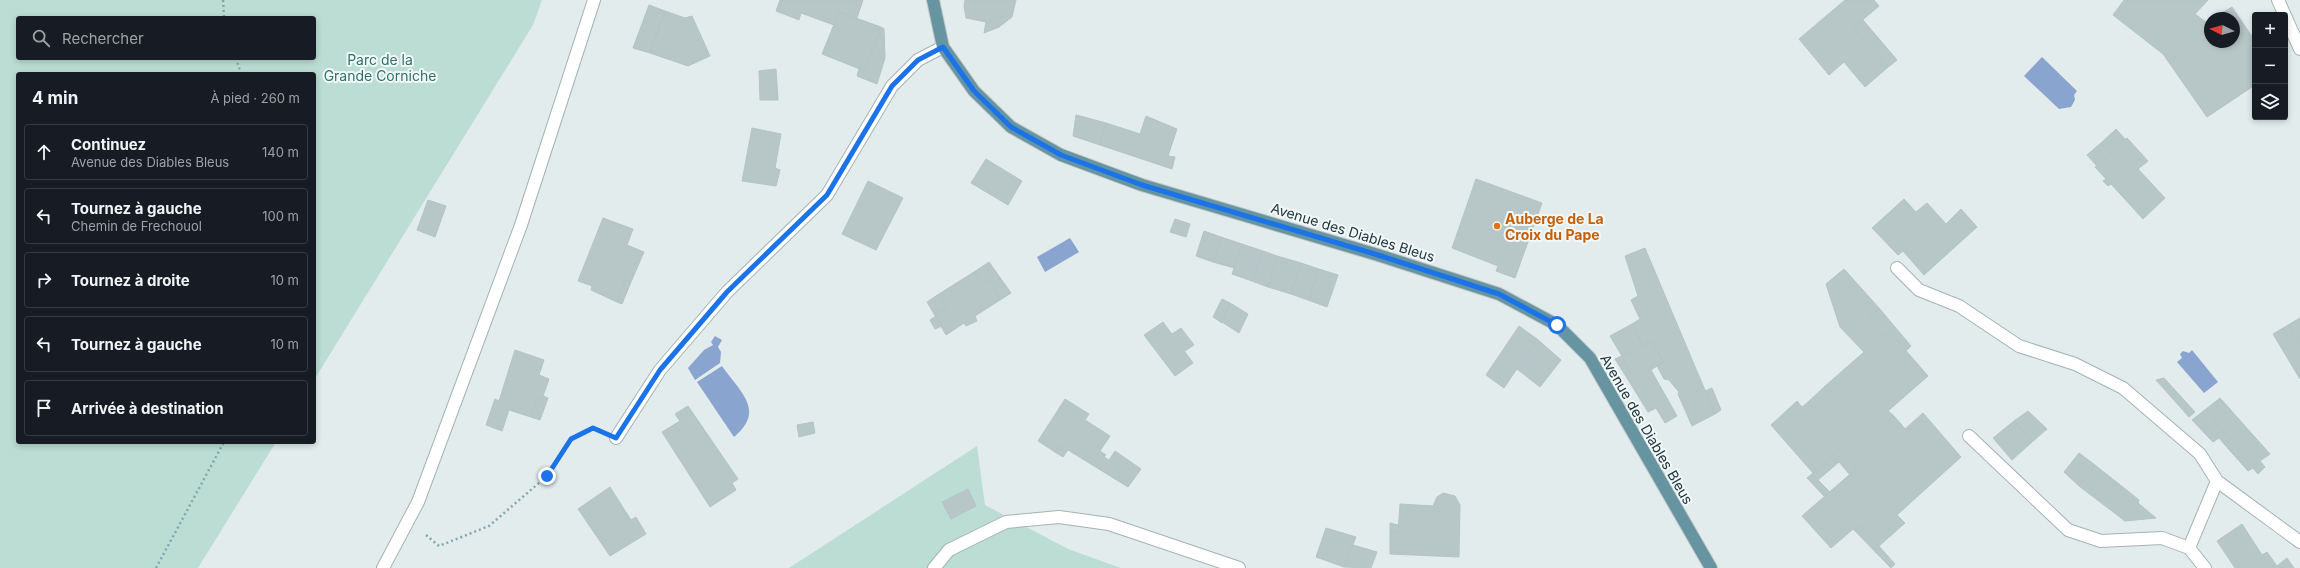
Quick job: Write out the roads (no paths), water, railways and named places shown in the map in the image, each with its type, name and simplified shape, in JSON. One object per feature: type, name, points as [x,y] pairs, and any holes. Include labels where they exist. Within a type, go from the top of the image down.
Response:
[{"type":"main road","name":"Avenue des Diables Bleus","points":[[933,0],[943,47],[974,91],[1011,127],[1061,155],[1142,185],[1378,255],[1499,294],[1557,325],[1590,358],[1711,568]]},
{"type":"street","points":[[384,568],[418,502],[521,225],[594,0]]},
{"type":"street","points":[[2278,0],[2300,49]]},
{"type":"street","points":[[616,438],[660,370],[727,292],[827,195],[892,86],[918,60],[943,47]]},
{"type":"street","points":[[1897,268],[1919,290],[1959,306],[2019,346],[2075,364],[2123,388],[2200,454],[2217,481],[2300,542]]},
{"type":"street","points":[[1968,436],[2068,530],[2101,541],[2162,538],[2190,548],[2205,568]]},
{"type":"street","points":[[2190,548],[2217,481]]},
{"type":"street","points":[[934,568],[950,550],[1006,522],[1059,518],[1109,524],[1239,568]]},
{"type":"water","points":[[2042,57],[2077,91],[2074,95],[2075,100],[2071,107],[2059,109],[2024,76]]},
{"type":"water","points":[[1070,238],[1079,252],[1045,272],[1037,257]]},
{"type":"water","points":[[715,336],[722,340],[718,347],[721,352],[720,363],[695,380],[688,368],[704,350],[713,345],[711,342]]},
{"type":"water","points":[[2192,350],[2218,382],[2204,393],[2177,362],[2182,358],[2180,354],[2183,351],[2189,353]]},
{"type":"water","points":[[722,366],[747,401],[749,410],[748,418],[743,427],[734,437],[697,382]]},
{"type":"place","name":"Auberge de La Croix du Pape","points":[[1497,226]]},
{"type":"park label","name":"Parc de la Grande Corniche","points":[[380,68]]}]
